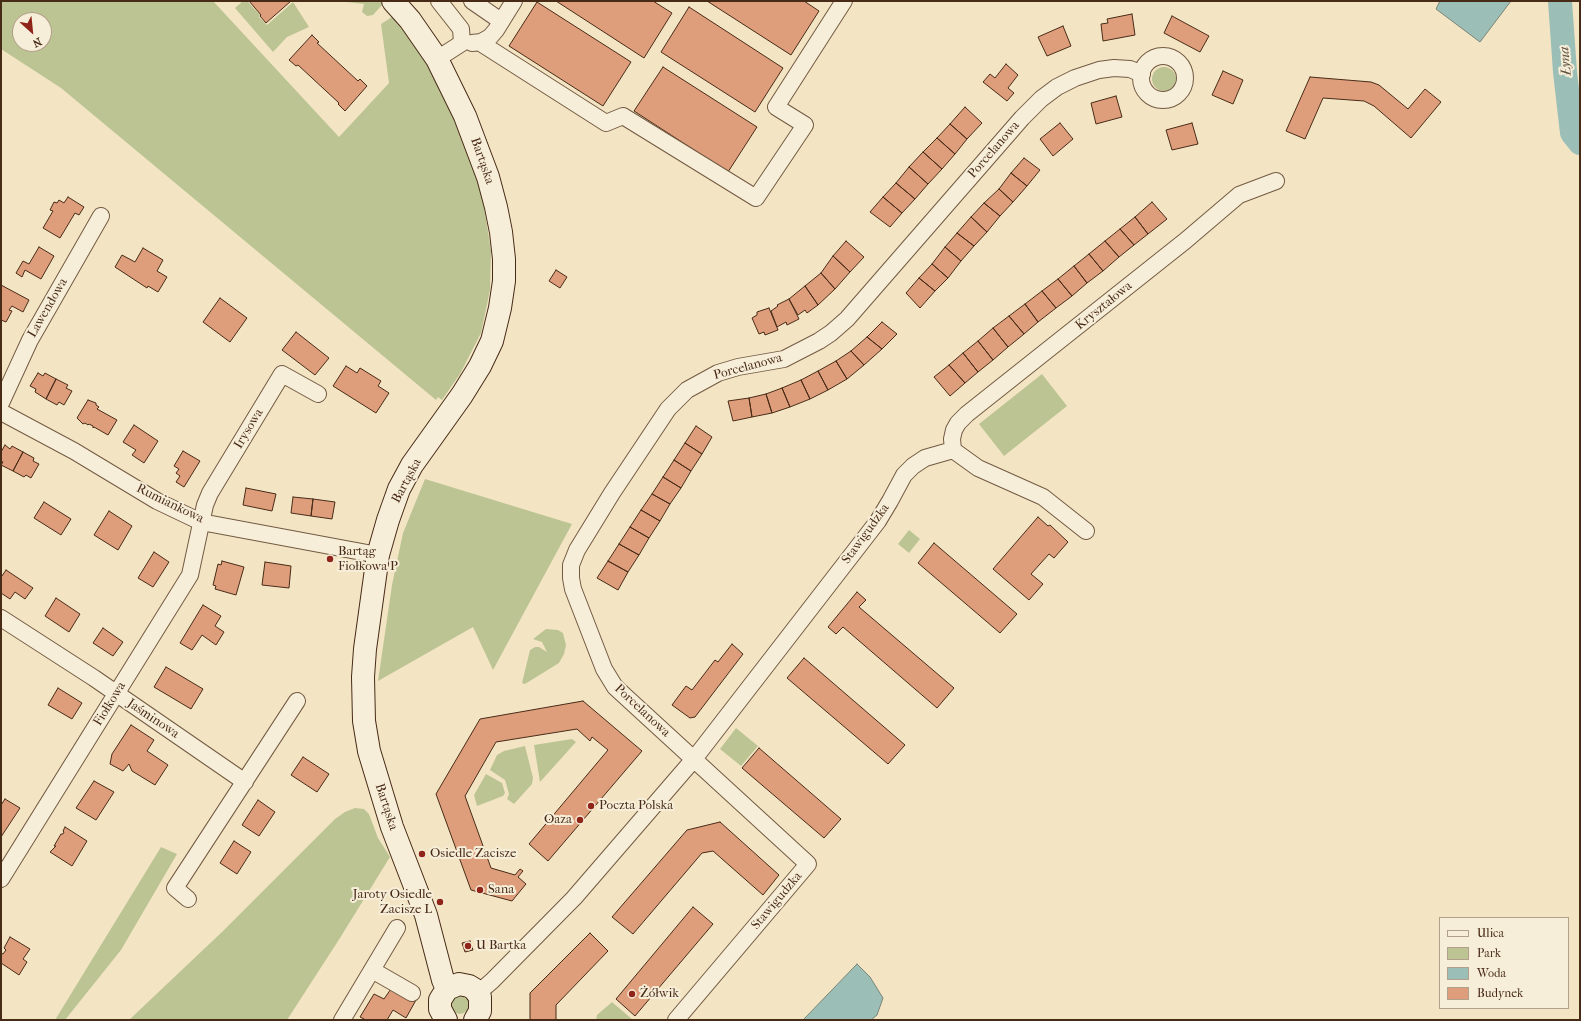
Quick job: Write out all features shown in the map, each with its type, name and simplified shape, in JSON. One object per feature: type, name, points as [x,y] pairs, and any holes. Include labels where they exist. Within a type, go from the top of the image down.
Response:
[{"type":"street","name":"Bartąska","points":[[393,1],[410,20],[437,59],[462,110],[488,177],[501,232],[504,259],[504,281],[500,308],[492,341],[480,366],[462,395],[412,465],[399,490],[388,520],[378,555],[365,649],[363,677],[364,721],[369,751],[392,827],[429,924],[463,989],[481,1006],[478,1018]]},
{"type":"street","points":[[440,1],[461,29],[462,43]]},
{"type":"street","points":[[437,59],[462,43],[479,42],[490,37],[514,1]]},
{"type":"street","points":[[479,42],[606,123],[623,116],[756,198],[805,125],[776,107],[844,1]]},
{"type":"street","points":[[477,2],[501,21]]},
{"type":"street","name":"Porcelanowa","points":[[694,759],[615,687],[604,669],[573,589],[571,565],[577,550],[612,493],[668,409],[687,390],[718,373],[738,367],[769,362],[790,356],[819,341],[847,319],[1022,118],[1041,99],[1057,87],[1074,78],[1099,70],[1114,68],[1130,69],[1142,74]]},
{"type":"street","name":"Kryształowa","points":[[953,450],[952,439],[954,430],[958,423],[967,414],[1185,241],[1239,195],[1276,181]]},
{"type":"street","name":"Lawendowa","points":[[1,403],[30,340],[101,216]]},
{"type":"street","name":"Irysowa","points":[[201,522],[205,505],[210,493],[282,374],[318,394]]},
{"type":"street","name":"Rumiankowa","points":[[1,412],[74,451],[157,501],[201,522],[378,555]]},
{"type":"street","points":[[953,450],[978,468],[1043,497],[1086,531]]},
{"type":"street","name":"Stawigudzka","points":[[463,989],[492,981],[574,898],[694,759],[878,521],[904,475],[912,466],[925,458],[953,450]]},
{"type":"street","name":"Fiołkowa","points":[[2,874],[190,575],[201,522]]},
{"type":"street","name":"Jaśminowa","points":[[1,618],[245,782]]},
{"type":"street","points":[[188,899],[175,888],[297,701]]},
{"type":"street","name":"Stawigudzka","points":[[676,1020],[808,864],[694,759]]},
{"type":"street","points":[[342,1020],[397,928]]},
{"type":"street","points":[[372,970],[412,993]]},
{"type":"street","points":[[446,1020],[441,1013],[439,1005],[441,996],[463,989]]},
{"type":"green space","points":[[1,1],[213,1],[339,137],[389,83],[381,24],[392,17],[412,41],[429,66],[450,104],[470,157],[483,200],[491,251],[490,290],[481,333],[460,374],[442,400],[438,397],[436,400],[61,88],[1,49]]},
{"type":"green space","points":[[243,1],[248,2],[267,25],[293,2],[309,27],[287,37],[273,52],[235,8]]},
{"type":"green space","points":[[345,1],[380,1],[383,4],[373,15],[367,16],[362,12],[364,4]]},
{"type":"green space","points":[[1164,67],[1169,68],[1175,74],[1175,84],[1169,90],[1164,91],[1159,90],[1153,84],[1152,79],[1153,74],[1159,68]]},
{"type":"green space","points":[[1042,374],[1067,406],[1004,456],[979,424]]},
{"type":"green space","points":[[425,479],[572,524],[493,670],[473,627],[378,681],[392,585],[403,533]]},
{"type":"green space","points":[[909,530],[920,539],[909,553],[898,544]]},
{"type":"green space","points":[[546,629],[558,630],[563,633],[566,645],[564,654],[559,663],[525,684],[522,683],[530,650],[535,647],[539,647],[547,652],[542,642],[533,639]]},
{"type":"green space","points":[[736,728],[758,746],[741,766],[720,749]]},
{"type":"green space","points":[[572,739],[576,742],[540,782],[534,745]]},
{"type":"green space","points":[[525,746],[533,778],[532,784],[514,804],[507,799],[509,794],[505,780],[490,770],[497,755],[504,751]]},
{"type":"green space","points":[[486,774],[502,783],[505,793],[503,796],[477,806],[474,795]]},
{"type":"green space","points":[[355,808],[364,809],[369,814],[378,838],[390,857],[287,1020],[129,1020],[223,931],[335,819],[345,812]]},
{"type":"green space","points":[[161,847],[177,854],[121,950],[65,1020],[55,1020]]},
{"type":"green space","points":[[456,996],[464,996],[469,1001],[467,1012],[464,1014],[456,1014],[451,1009],[451,1001]]},
{"type":"green space","points":[[612,1002],[633,1020],[596,1020],[597,1015]]},
{"type":"water","points":[[1440,1],[1511,1],[1480,42],[1436,9]]},
{"type":"water","points":[[857,964],[870,977],[883,998],[877,1015],[871,1020],[803,1020]]},
{"type":"building","points":[[249,1],[291,1],[266,23]]},
{"type":"building","points":[[556,1],[653,1],[672,13],[644,58]]},
{"type":"building","points":[[707,1],[804,1],[819,11],[791,55]]},
{"type":"building","points":[[537,2],[631,62],[603,106],[509,46]]},
{"type":"building","points":[[689,7],[783,68],[755,112],[661,52]]},
{"type":"building","points":[[1132,14],[1135,35],[1103,41],[1101,24],[1108,23],[1107,19]]},
{"type":"building","points":[[1172,16],[1209,36],[1200,52],[1164,33]]},
{"type":"building","points":[[1063,26],[1071,46],[1047,56],[1038,37]]},
{"type":"building","points":[[312,35],[319,42],[317,43],[358,81],[360,79],[367,86],[345,111],[338,104],[339,103],[298,65],[296,66],[289,60]]},
{"type":"building","points":[[1006,64],[1018,75],[1008,88],[1014,93],[1007,101],[983,82],[990,74],[995,78]]},
{"type":"building","points":[[663,67],[757,127],[728,172],[634,111]]},
{"type":"building","points":[[1223,71],[1243,80],[1233,104],[1212,95]]},
{"type":"building","points":[[1310,77],[1371,82],[1379,85],[1408,109],[1425,89],[1441,102],[1411,138],[1374,106],[1364,101],[1323,98],[1305,139],[1286,131]]},
{"type":"building","points":[[1116,96],[1122,117],[1096,124],[1091,103]]},
{"type":"building","points":[[965,107],[982,123],[967,139],[950,124]]},
{"type":"building","points":[[1060,123],[1073,139],[1053,156],[1040,139]]},
{"type":"building","points":[[1192,123],[1198,144],[1172,150],[1166,130]]},
{"type":"building","points":[[950,124],[967,139],[955,154],[937,138]]},
{"type":"building","points":[[937,138],[955,154],[942,169],[923,152]]},
{"type":"building","points":[[923,152],[942,169],[928,184],[909,167]]},
{"type":"building","points":[[1024,158],[1040,170],[1027,186],[1011,173]]},
{"type":"building","points":[[909,167],[928,184],[915,199],[896,183]]},
{"type":"building","points":[[1011,173],[1027,186],[1013,202],[999,189]]},
{"type":"building","points":[[896,183],[915,199],[902,213],[883,197]]},
{"type":"building","points":[[999,189],[1013,202],[1000,216],[984,203]]},
{"type":"building","points":[[68,197],[84,207],[79,215],[75,213],[60,238],[43,228],[53,211],[50,210],[54,202],[57,203],[59,200],[64,203]]},
{"type":"building","points":[[883,197],[902,213],[890,227],[870,212]]},
{"type":"building","points":[[1152,202],[1167,219],[1148,234],[1135,217]]},
{"type":"building","points":[[984,203],[1000,216],[987,232],[971,217]]},
{"type":"building","points":[[971,217],[987,232],[974,246],[957,233]]},
{"type":"building","points":[[1135,217],[1148,234],[1134,245],[1120,229]]},
{"type":"building","points":[[1120,229],[1134,245],[1119,257],[1105,241]]},
{"type":"building","points":[[957,233],[974,246],[961,261],[945,247]]},
{"type":"building","points":[[846,241],[864,257],[850,272],[833,256]]},
{"type":"building","points":[[1105,241],[1119,257],[1103,271],[1089,254]]},
{"type":"building","points":[[39,247],[54,256],[41,279],[25,270],[22,277],[16,273],[23,261],[29,264]]},
{"type":"building","points":[[945,247],[961,261],[948,278],[932,264]]},
{"type":"building","points":[[143,248],[163,260],[157,271],[167,277],[158,292],[148,286],[147,288],[115,267],[122,255],[135,262]]},
{"type":"building","points":[[1089,254],[1103,271],[1087,283],[1074,266]]},
{"type":"building","points":[[833,256],[850,272],[835,289],[821,273]]},
{"type":"building","points":[[932,264],[948,278],[935,291],[919,278]]},
{"type":"building","points":[[1074,266],[1087,283],[1072,296],[1058,279]]},
{"type":"building","points":[[556,270],[567,277],[560,288],[549,281]]},
{"type":"building","points":[[821,273],[835,289],[818,305],[805,286]]},
{"type":"building","points":[[919,278],[935,291],[920,308],[906,293]]},
{"type":"building","points":[[1058,279],[1072,296],[1056,308],[1042,291]]},
{"type":"building","points":[[1,285],[29,300],[23,312],[12,306],[9,310],[12,311],[6,322],[1,320]]},
{"type":"building","points":[[805,286],[818,305],[807,313],[805,310],[798,315],[789,299]]},
{"type":"building","points":[[1042,291],[1056,308],[1038,322],[1025,304]]},
{"type":"building","points":[[220,298],[247,318],[230,342],[203,322]]},
{"type":"building","points":[[789,299],[799,319],[787,325],[786,322],[777,327],[771,311],[778,306],[777,305]]},
{"type":"building","points":[[1025,304],[1038,322],[1024,334],[1009,316]]},
{"type":"building","points":[[769,308],[778,330],[765,335],[764,332],[759,334],[752,318],[757,315],[757,312]]},
{"type":"building","points":[[1009,316],[1024,334],[1008,347],[993,328]]},
{"type":"building","points":[[882,322],[897,334],[882,349],[867,337]]},
{"type":"building","points":[[993,328],[1008,347],[993,360],[978,341]]},
{"type":"building","points":[[296,332],[329,358],[315,375],[282,350]]},
{"type":"building","points":[[867,337],[882,349],[864,365],[851,351]]},
{"type":"building","points":[[978,341],[993,360],[978,372],[963,353]]},
{"type":"building","points":[[851,351],[864,365],[847,379],[836,361]]},
{"type":"building","points":[[963,353],[978,372],[965,383],[949,365]]},
{"type":"building","points":[[836,361],[847,379],[828,390],[818,371]]},
{"type":"building","points":[[949,365],[965,383],[950,396],[934,377]]},
{"type":"building","points":[[346,366],[357,373],[360,368],[381,381],[378,386],[389,393],[376,413],[333,386]]},
{"type":"building","points":[[818,371],[828,390],[810,399],[801,380]]},
{"type":"building","points":[[38,373],[43,376],[45,373],[56,379],[46,399],[35,392],[36,389],[30,386]]},
{"type":"building","points":[[56,379],[68,385],[66,388],[72,391],[64,405],[59,402],[57,405],[46,399]]},
{"type":"building","points":[[801,380],[810,399],[790,407],[782,388]]},
{"type":"building","points":[[782,388],[790,407],[772,413],[766,394]]},
{"type":"building","points":[[766,394],[772,413],[752,417],[749,398]]},
{"type":"building","points":[[749,398],[752,417],[733,421],[728,401]]},
{"type":"building","points":[[88,400],[96,403],[99,407],[97,409],[117,420],[108,435],[94,427],[93,428],[93,426],[89,424],[83,424],[77,418]]},
{"type":"building","points":[[134,425],[158,441],[144,463],[132,455],[136,450],[123,442]]},
{"type":"building","points":[[696,426],[712,437],[702,454],[685,443]]},
{"type":"building","points":[[685,443],[702,454],[691,471],[674,460]]},
{"type":"building","points":[[5,445],[10,449],[12,446],[23,452],[13,471],[1,465],[3,462],[1,461],[1,452]]},
{"type":"building","points":[[183,451],[200,461],[184,487],[176,482],[180,476],[176,473],[179,469],[174,466]]},
{"type":"building","points":[[23,452],[34,458],[33,461],[39,464],[31,478],[26,475],[24,477],[13,471]]},
{"type":"building","points":[[674,460],[691,471],[681,488],[663,477]]},
{"type":"building","points":[[663,477],[681,488],[670,504],[652,494]]},
{"type":"building","points":[[246,488],[276,494],[272,511],[243,505]]},
{"type":"building","points":[[652,494],[670,504],[660,521],[641,510]]},
{"type":"building","points":[[293,497],[313,499],[311,516],[291,513]]},
{"type":"building","points":[[313,499],[335,502],[332,519],[311,516]]},
{"type":"building","points":[[44,502],[71,519],[61,535],[34,518]]},
{"type":"building","points":[[641,510],[660,521],[649,538],[630,527]]},
{"type":"building","points":[[109,511],[132,526],[118,550],[94,535]]},
{"type":"building","points":[[1038,517],[1048,526],[1050,525],[1068,542],[1054,558],[1049,554],[1031,574],[1043,584],[1029,600],[993,569]]},
{"type":"building","points":[[630,527],[649,538],[639,555],[619,544]]},
{"type":"building","points":[[934,543],[1017,614],[1000,633],[918,563]]},
{"type":"building","points":[[619,544],[639,555],[628,572],[608,561]]},
{"type":"building","points":[[154,552],[169,562],[153,587],[138,578]]},
{"type":"building","points":[[222,561],[244,567],[236,595],[215,589],[216,586],[213,585],[218,564],[221,565]]},
{"type":"building","points":[[608,561],[628,572],[618,590],[597,578]]},
{"type":"building","points":[[265,562],[291,566],[289,588],[262,585]]},
{"type":"building","points":[[6,570],[33,588],[25,599],[15,592],[10,599],[1,593],[1,575],[2,576]]},
{"type":"building","points":[[857,592],[866,600],[859,607],[954,688],[937,708],[843,627],[836,634],[828,627]]},
{"type":"building","points":[[56,598],[80,614],[69,632],[45,616]]},
{"type":"building","points":[[203,605],[221,616],[215,626],[224,632],[216,645],[202,635],[192,650],[180,643]]},
{"type":"building","points":[[103,628],[123,642],[113,656],[93,643]]},
{"type":"building","points":[[732,644],[743,654],[695,717],[690,718],[672,705],[686,686],[692,690],[715,660],[718,662]]},
{"type":"building","points":[[804,658],[905,745],[888,764],[787,678]]},
{"type":"building","points":[[166,667],[203,689],[191,709],[154,687]]},
{"type":"building","points":[[58,688],[82,703],[72,719],[48,705]]},
{"type":"building","points":[[583,701],[642,751],[548,861],[529,844],[608,750],[592,737],[590,741],[577,729],[496,742],[465,796],[491,868],[515,875],[520,869],[523,871],[518,877],[526,884],[512,901],[471,890],[436,794],[480,719]]},
{"type":"building","points":[[131,725],[154,740],[147,751],[168,765],[155,785],[132,771],[129,764],[123,771],[110,764],[112,754]]},
{"type":"building","points":[[759,748],[841,819],[824,838],[742,768]]},
{"type":"building","points":[[303,757],[329,774],[317,792],[291,775]]},
{"type":"building","points":[[94,781],[114,792],[96,820],[76,808]]},
{"type":"building","points":[[5,799],[20,808],[1,837],[1,805]]},
{"type":"building","points":[[258,800],[275,812],[259,836],[242,825]]},
{"type":"building","points":[[720,822],[779,875],[763,895],[713,851],[702,853],[633,934],[612,917],[687,830]]},
{"type":"building","points":[[65,827],[87,841],[72,866],[50,852],[56,846],[54,846],[61,834],[63,834]]},
{"type":"building","points":[[234,841],[251,852],[237,874],[220,863]]},
{"type":"building","points":[[693,907],[713,924],[635,1016],[616,999]]},
{"type":"building","points":[[590,933],[608,951],[556,1005],[556,1020],[530,1020],[530,993]]},
{"type":"building","points":[[10,937],[30,949],[23,959],[27,962],[19,975],[1,963],[1,953],[3,954],[6,950],[4,948]]},
{"type":"building","name":"U Bartka","points":[[470,941],[473,950],[465,952],[462,943]]},
{"type":"building","points":[[393,986],[416,1000],[406,1018],[393,1010],[387,1020],[366,1020],[360,1017],[374,994],[384,999]]},
{"type":"waterway","name":"Łyna","points":[[1560,1],[1565,72],[1572,133],[1580,143]]},
{"type":"place","name":"Bartąg Fiołkowa P","points":[[330,559]]},
{"type":"place","name":"Poczta Polska","points":[[591,806]]},
{"type":"place","name":"Oaza","points":[[580,820]]},
{"type":"place","name":"Osiedle Zacisze","points":[[422,854]]},
{"type":"place","name":"Sana","points":[[480,890]]},
{"type":"place","name":"Jaroty Osiedle Zacisze L","points":[[440,902]]},
{"type":"place","name":"U Bartka","points":[[468,946]]},
{"type":"place","name":"Żółwik","points":[[632,994]]}]
